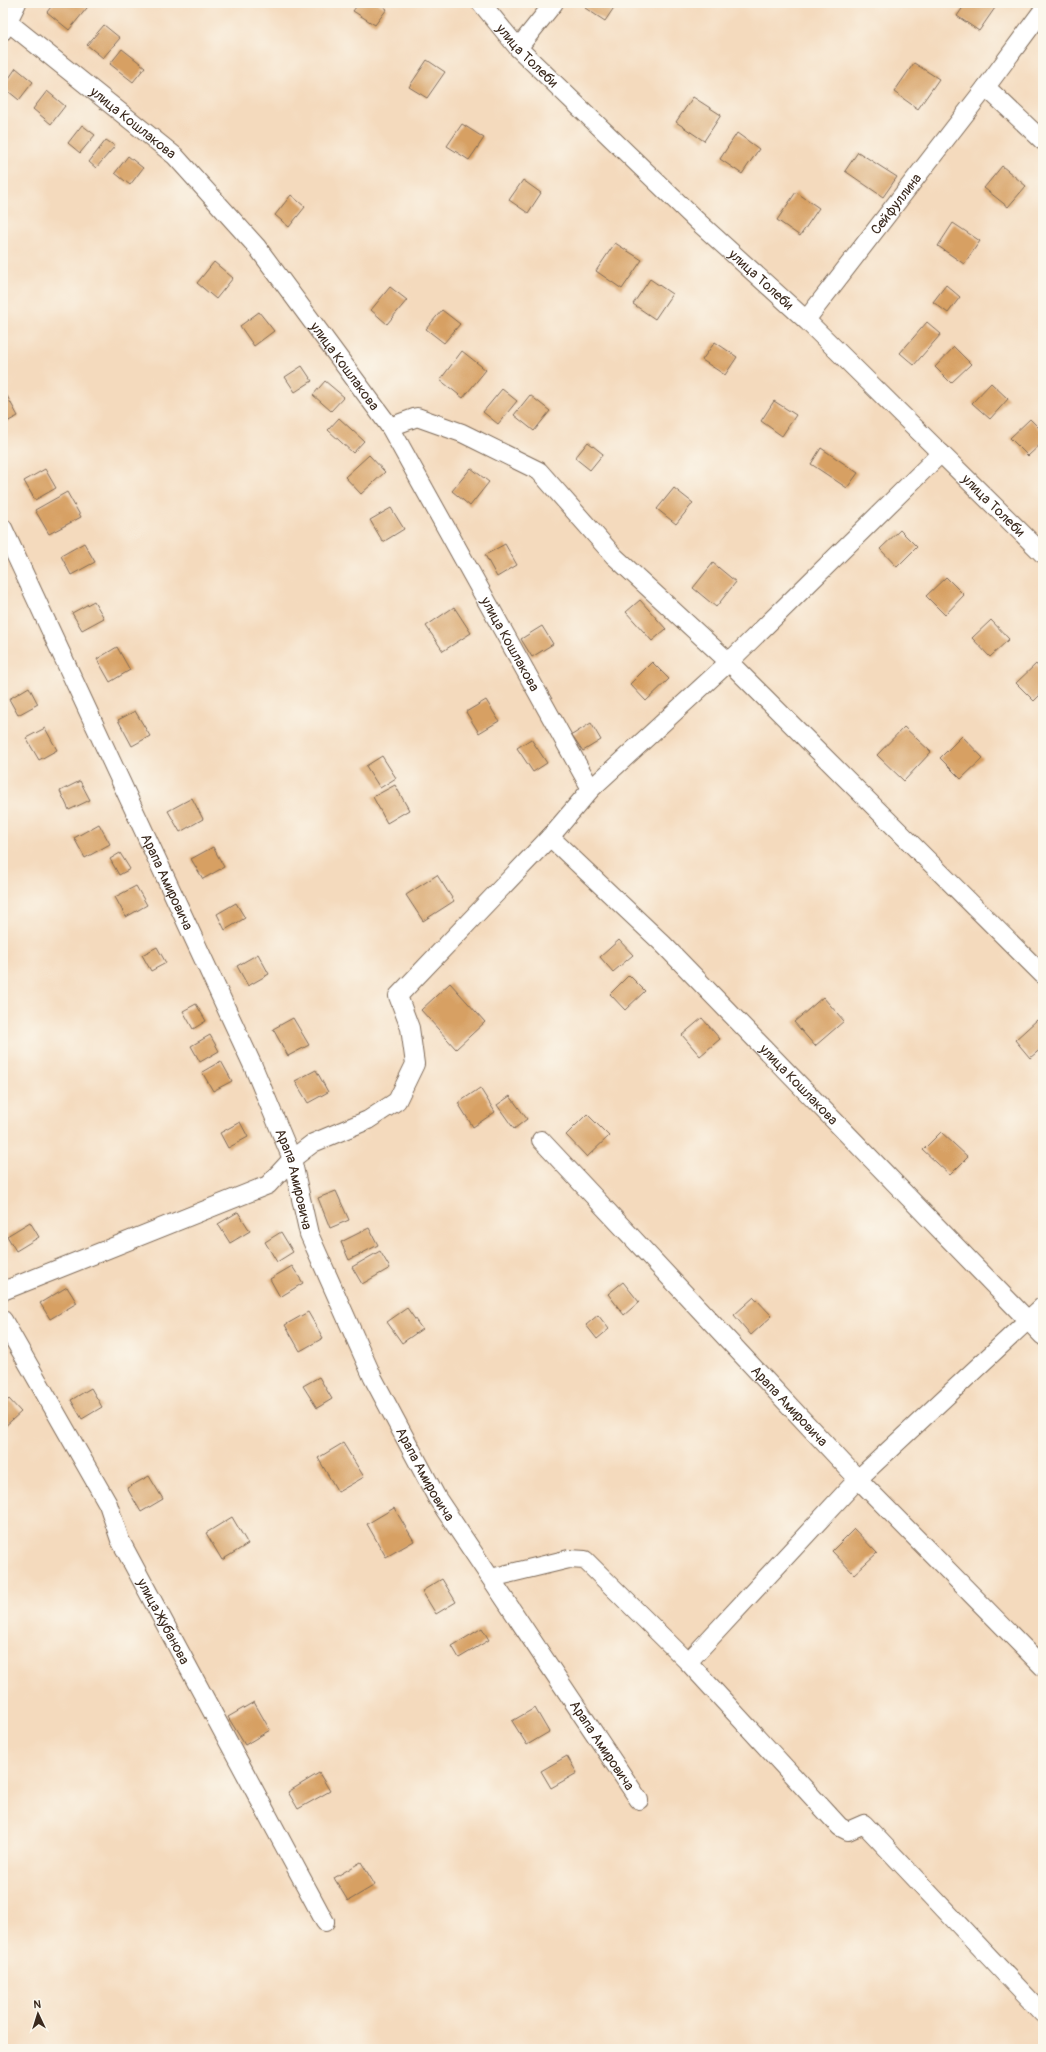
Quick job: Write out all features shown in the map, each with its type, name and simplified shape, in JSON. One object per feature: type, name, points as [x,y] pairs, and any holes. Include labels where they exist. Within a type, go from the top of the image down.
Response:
[{"type":"street","points":[[4,23],[17,3]]},
{"type":"street","name":"улица Толеби","points":[[481,3],[518,48],[696,220],[806,320],[1043,554]]},
{"type":"street","points":[[518,48],[554,3]]},
{"type":"street","name":"Сейфуллина","points":[[806,320],[986,87],[1043,10]]},
{"type":"street","name":"улица Кошлакова","points":[[4,23],[175,156],[257,247],[390,428],[591,789]]},
{"type":"street","points":[[986,87],[1043,141]]},
{"type":"street","points":[[390,428],[417,417],[462,434],[539,471],[614,556],[729,662],[1043,975]]},
{"type":"street","points":[[3,1292],[268,1186],[292,1159],[313,1143],[368,1120],[397,1101],[415,1064],[410,1028],[398,996],[550,837],[591,789],[729,662],[941,453]]},
{"type":"street","name":"Арапа Амировича","points":[[3,528],[250,1059],[292,1159],[309,1234],[373,1378],[437,1498],[639,1800]]},
{"type":"street","name":"улица Кошлакова","points":[[550,837],[663,944],[1043,1336]]},
{"type":"street","name":"Арапа Амировича","points":[[541,1140],[858,1479],[1043,1667]]},
{"type":"street","points":[[688,1662],[858,1479],[1043,1306]]},
{"type":"street","name":"улица Жубанова","points":[[3,1320],[108,1504],[120,1540],[325,1922]]},
{"type":"street","points":[[491,1578],[569,1558],[585,1560],[688,1662],[840,1827],[848,1831],[864,1824],[1043,2014]]},
{"type":"building","points":[[54,3],[91,3],[69,30],[47,12]]},
{"type":"building","points":[[359,3],[378,3],[387,9],[375,25],[353,11]]},
{"type":"building","points":[[588,3],[617,3],[605,21],[585,8]]},
{"type":"building","points":[[966,3],[995,3],[997,5],[979,31],[957,16]]},
{"type":"building","points":[[104,25],[120,38],[103,58],[87,45]]},
{"type":"building","points":[[122,49],[145,67],[133,82],[110,64]]},
{"type":"building","points":[[427,60],[445,72],[427,98],[409,87]]},
{"type":"building","points":[[914,63],[939,79],[918,109],[894,92]]},
{"type":"building","points":[[16,68],[33,82],[19,100],[3,87]]},
{"type":"building","points":[[47,91],[65,106],[51,124],[33,109]]},
{"type":"building","points":[[693,97],[721,115],[704,141],[676,122]]},
{"type":"building","points":[[462,124],[484,138],[469,160],[447,146]]},
{"type":"building","points":[[82,125],[95,135],[80,153],[68,143]]},
{"type":"building","points":[[737,133],[759,149],[742,174],[720,159]]},
{"type":"building","points":[[106,140],[115,146],[96,168],[89,162]]},
{"type":"building","points":[[858,152],[897,177],[883,197],[845,171]]},
{"type":"building","points":[[128,156],[143,168],[130,185],[115,173]]},
{"type":"building","points":[[1002,166],[1026,186],[1008,207],[984,188]]},
{"type":"building","points":[[523,180],[541,193],[528,213],[509,200]]},
{"type":"building","points":[[796,192],[819,208],[800,236],[777,220]]},
{"type":"building","points":[[291,195],[305,207],[289,227],[275,215]]},
{"type":"building","points":[[953,223],[980,241],[964,264],[938,246]]},
{"type":"building","points":[[615,243],[642,260],[622,289],[596,271]]},
{"type":"building","points":[[214,262],[233,278],[216,299],[197,283]]},
{"type":"building","points":[[650,279],[672,294],[655,319],[633,304]]},
{"type":"building","points":[[946,285],[960,297],[948,313],[933,302]]},
{"type":"building","points":[[390,287],[407,300],[387,324],[371,310]]},
{"type":"building","points":[[442,310],[460,324],[444,343],[426,329]]},
{"type":"building","points":[[259,312],[274,331],[254,346],[240,326]]},
{"type":"building","points":[[927,322],[941,334],[914,365],[900,353]]},
{"type":"building","points":[[715,342],[737,357],[725,375],[702,360]]},
{"type":"building","points":[[954,347],[971,364],[951,383],[935,367]]},
{"type":"building","points":[[462,351],[486,370],[463,398],[440,380]]},
{"type":"building","points":[[302,366],[312,381],[295,392],[285,377]]},
{"type":"building","points":[[325,381],[344,397],[331,411],[313,395]]},
{"type":"building","points":[[991,383],[1008,399],[990,419],[972,403]]},
{"type":"building","points":[[502,389],[517,401],[498,424],[483,412]]},
{"type":"building","points":[[530,395],[550,411],[534,431],[514,415]]},
{"type":"building","points":[[7,396],[18,416],[3,424],[3,399]]},
{"type":"building","points":[[774,401],[796,415],[782,436],[761,421]]},
{"type":"building","points":[[339,418],[364,441],[353,453],[328,430]]},
{"type":"building","points":[[1030,419],[1043,432],[1043,442],[1028,456],[1010,438]]},
{"type":"building","points":[[588,442],[603,454],[590,470],[575,458]]},
{"type":"building","points":[[821,448],[858,473],[847,488],[811,464]]},
{"type":"building","points":[[369,455],[385,472],[361,494],[345,477]]},
{"type":"building","points":[[471,468],[489,482],[470,506],[452,491]]},
{"type":"building","points":[[45,469],[56,488],[35,500],[24,481]]},
{"type":"building","points":[[674,488],[693,503],[676,524],[657,509]]},
{"type":"building","points":[[67,492],[81,517],[49,534],[35,510]]},
{"type":"building","points":[[391,508],[404,529],[383,542],[370,520]]},
{"type":"building","points":[[900,530],[917,547],[897,567],[880,549]]},
{"type":"building","points":[[84,543],[95,562],[71,575],[61,556]]},
{"type":"building","points":[[505,544],[517,565],[497,577],[485,555]]},
{"type":"building","points":[[713,563],[736,582],[716,607],[693,588]]},
{"type":"building","points":[[946,577],[964,595],[945,615],[926,596]]},
{"type":"building","points":[[640,600],[666,629],[652,641],[626,612]]},
{"type":"building","points":[[94,601],[104,618],[82,630],[72,613]]},
{"type":"building","points":[[454,607],[471,633],[443,651],[426,626]]},
{"type":"building","points":[[991,620],[1009,639],[990,657],[972,638]]},
{"type":"building","points":[[542,626],[553,644],[532,657],[521,639]]},
{"type":"building","points":[[117,647],[130,670],[110,682],[97,659]]},
{"type":"building","points":[[652,662],[669,679],[646,701],[630,684]]},
{"type":"building","points":[[1036,664],[1043,672],[1043,692],[1034,701],[1016,683]]},
{"type":"building","points":[[29,687],[38,704],[18,715],[9,699]]},
{"type":"building","points":[[486,700],[499,721],[479,733],[466,712]]},
{"type":"building","points":[[135,711],[150,736],[132,746],[118,720]]},
{"type":"building","points":[[591,723],[601,740],[583,751],[572,735]]},
{"type":"building","points":[[904,727],[931,752],[904,781],[877,755]]},
{"type":"building","points":[[45,728],[57,750],[39,760],[26,738]]},
{"type":"building","points":[[962,736],[983,758],[961,779],[940,758]]},
{"type":"building","points":[[531,739],[547,763],[533,772],[517,748]]},
{"type":"building","points":[[382,756],[396,778],[380,788],[366,766]]},
{"type":"building","points":[[80,781],[90,800],[69,810],[60,791]]},
{"type":"building","points":[[395,785],[409,810],[387,823],[373,797]]},
{"type":"building","points":[[192,798],[203,819],[180,832],[168,811]]},
{"type":"building","points":[[99,824],[110,844],[85,858],[74,838]]},
{"type":"building","points":[[213,847],[224,867],[203,879],[191,859]]},
{"type":"building","points":[[120,853],[130,869],[119,875],[110,859]]},
{"type":"building","points":[[437,875],[454,901],[423,921],[406,895]]},
{"type":"building","points":[[136,886],[147,905],[126,917],[115,897]]},
{"type":"building","points":[[236,903],[245,918],[225,930],[217,914]]},
{"type":"building","points":[[619,940],[633,955],[613,972],[600,957]]},
{"type":"building","points":[[157,947],[166,963],[151,971],[142,955]]},
{"type":"building","points":[[258,954],[269,974],[248,986],[237,966]]},
{"type":"building","points":[[629,975],[645,991],[625,1010],[610,994]]},
{"type":"building","points":[[450,983],[485,1022],[456,1049],[421,1010]]},
{"type":"building","points":[[823,997],[844,1021],[815,1046],[794,1022]]},
{"type":"building","points":[[196,1004],[206,1021],[193,1029],[183,1011]]},
{"type":"building","points":[[293,1018],[309,1045],[288,1056],[273,1029]]},
{"type":"building","points":[[702,1018],[720,1039],[700,1056],[682,1035]]},
{"type":"building","points":[[1037,1020],[1043,1027],[1043,1047],[1030,1058],[1015,1040]]},
{"type":"building","points":[[210,1035],[219,1051],[200,1062],[191,1046]]},
{"type":"building","points":[[221,1061],[232,1081],[213,1091],[202,1072]]},
{"type":"building","points":[[316,1070],[328,1092],[308,1103],[295,1081]]},
{"type":"building","points":[[480,1088],[495,1112],[473,1127],[458,1103]]},
{"type":"building","points":[[510,1096],[527,1119],[514,1129],[497,1105]]},
{"type":"building","points":[[587,1114],[609,1136],[587,1157],[566,1135]]},
{"type":"building","points":[[240,1122],[248,1137],[228,1148],[220,1133]]},
{"type":"building","points":[[941,1132],[968,1157],[950,1175],[923,1150]]},
{"type":"building","points":[[336,1191],[349,1220],[330,1228],[318,1198]]},
{"type":"building","points":[[238,1212],[250,1231],[230,1243],[218,1224]]},
{"type":"building","points":[[30,1222],[39,1237],[16,1251],[7,1236]]},
{"type":"building","points":[[369,1228],[378,1245],[349,1260],[341,1242]]},
{"type":"building","points":[[281,1232],[293,1252],[277,1262],[265,1242]]},
{"type":"building","points":[[380,1251],[390,1268],[362,1284],[352,1267]]},
{"type":"building","points":[[292,1266],[303,1283],[280,1297],[270,1279]]},
{"type":"building","points":[[623,1282],[639,1302],[624,1315],[608,1294]]},
{"type":"building","points":[[67,1287],[77,1303],[50,1319],[40,1303]]},
{"type":"building","points":[[754,1297],[772,1316],[751,1335],[734,1315]]},
{"type":"building","points":[[407,1308],[422,1329],[402,1343],[387,1322]]},
{"type":"building","points":[[308,1312],[323,1338],[300,1351],[285,1325]]},
{"type":"building","points":[[598,1315],[609,1329],[597,1339],[586,1325]]},
{"type":"building","points":[[319,1377],[332,1399],[317,1408],[303,1386]]},
{"type":"building","points":[[91,1388],[102,1407],[82,1419],[71,1400]]},
{"type":"building","points":[[9,1399],[21,1412],[3,1428],[3,1405]]},
{"type":"building","points":[[343,1443],[364,1477],[338,1492],[318,1458]]},
{"type":"building","points":[[149,1476],[163,1499],[141,1512],[127,1488]]},
{"type":"building","points":[[394,1508],[414,1541],[386,1557],[367,1524]]},
{"type":"building","points":[[232,1517],[248,1544],[222,1560],[206,1533]]},
{"type":"building","points":[[854,1529],[877,1553],[854,1574],[832,1551]]},
{"type":"building","points":[[442,1579],[456,1602],[436,1614],[422,1591]]},
{"type":"building","points":[[482,1628],[489,1640],[459,1658],[452,1646]]},
{"type":"building","points":[[254,1702],[270,1730],[245,1745],[228,1717]]},
{"type":"building","points":[[535,1708],[549,1732],[527,1745],[512,1721]]},
{"type":"building","points":[[567,1756],[577,1773],[551,1788],[541,1771]]},
{"type":"building","points":[[319,1773],[330,1791],[298,1809],[288,1792]]},
{"type":"building","points":[[361,1862],[375,1885],[348,1901],[334,1878]]}]
